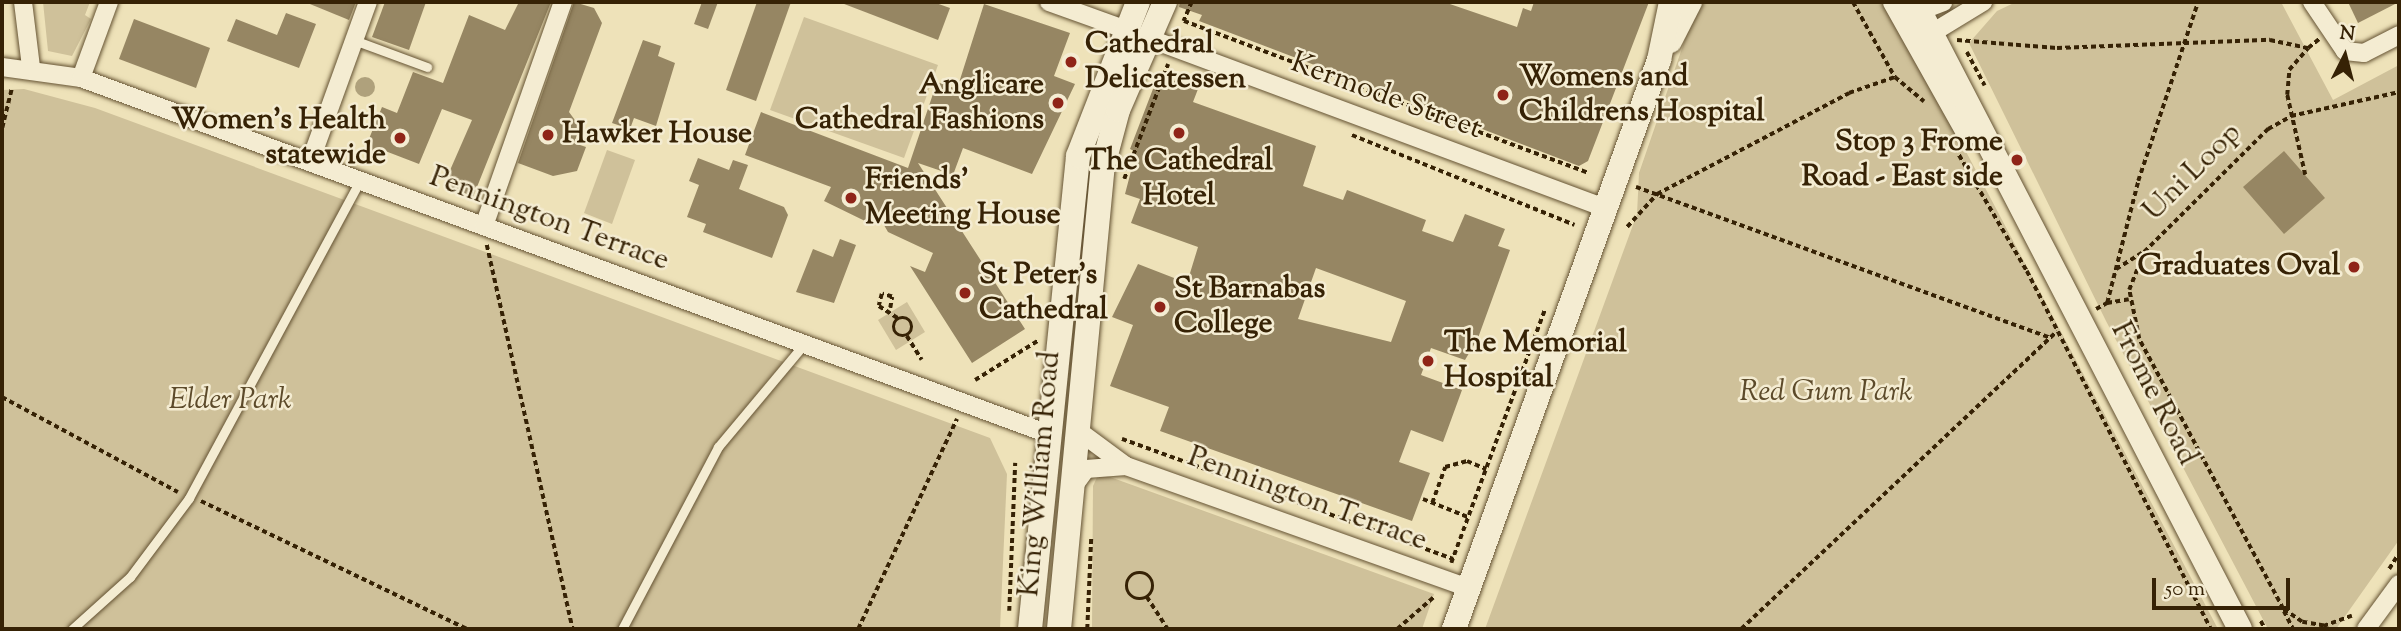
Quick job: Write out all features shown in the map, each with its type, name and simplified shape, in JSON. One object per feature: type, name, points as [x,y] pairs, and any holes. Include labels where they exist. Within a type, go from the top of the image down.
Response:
[{"type":"main road","name":"King William Road","points":[[1030,629],[1046,433],[1078,156],[1124,29],[1138,2]]},
{"type":"main road","name":"King William Road","points":[[1059,629],[1103,166],[1148,38],[1165,2]]},
{"type":"main road","points":[[1454,629],[1659,60],[1671,2]]},
{"type":"main road","points":[[1659,60],[1690,2]]},
{"type":"main road","name":"Frome Road","points":[[1895,2],[1929,19],[1954,112],[2009,189],[2240,629]]},
{"type":"main road","points":[[1046,433],[1063,451],[1070,492]]},
{"type":"street","points":[[23,2],[31,67]]},
{"type":"street","points":[[81,78],[109,2]]},
{"type":"street","points":[[310,162],[368,2]]},
{"type":"street","points":[[484,226],[563,2]]},
{"type":"street","points":[[1049,2],[1124,29]]},
{"type":"street","points":[[1929,19],[1983,2]]},
{"type":"street","points":[[2312,2],[2338,47],[2354,53],[2399,35]]},
{"type":"street","name":"Kermode Street","points":[[1148,38],[1606,208]]},
{"type":"street","name":"Pennington Terrace","points":[[2,66],[31,67],[81,78],[1046,433]]},
{"type":"street","name":"Pennington Terrace","points":[[1076,429],[1126,466],[1469,588]]},
{"type":"street","name":"Pennington Terrace","points":[[1070,492],[1081,472],[1126,466]]},
{"type":"street","points":[[2366,629],[2393,578]]},
{"type":"lane","points":[[354,40],[427,67]]},
{"type":"lane","points":[[72,629],[130,577],[189,498],[360,181]]},
{"type":"lane","points":[[622,629],[718,447],[804,344]]},
{"type":"path","points":[[1192,2],[1184,21],[1588,173]]},
{"type":"path","points":[[1853,2],[1895,77],[1934,113]]},
{"type":"path","points":[[2107,303],[2114,270],[2198,2]]},
{"type":"path","points":[[1929,19],[2057,48],[2185,39],[2270,40],[2308,48]]},
{"type":"path","points":[[2305,175],[2291,116],[2289,70],[2308,48],[2328,31]]},
{"type":"path","points":[[1122,194],[1167,63],[1179,68]]},
{"type":"path","points":[[1627,226],[1657,194],[1849,93],[1895,77]]},
{"type":"path","points":[[2,128],[12,88]]},
{"type":"path","name":"Uni Loop","points":[[2129,299],[2144,252],[2241,152],[2291,116],[2399,92]]},
{"type":"path","points":[[1341,131],[1576,222],[1572,234]]},
{"type":"path","points":[[1948,135],[2058,330],[2211,629]]},
{"type":"path","points":[[1636,187],[2051,338]]},
{"type":"path","points":[[484,226],[573,629]]},
{"type":"path","points":[[2114,270],[2144,252]]},
{"type":"path","points":[[890,309],[892,297],[882,294],[878,306],[890,309],[899,319],[911,321],[907,336]]},
{"type":"path","points":[[1109,435],[1453,559],[1549,298]]},
{"type":"path","points":[[2096,309],[2107,303],[2129,299],[2138,339],[2293,629]]},
{"type":"path","points":[[899,319],[896,333],[907,336],[922,360]]},
{"type":"path","points":[[1741,629],[2058,330]]},
{"type":"path","points":[[975,380],[1041,339]]},
{"type":"path","points":[[2,397],[189,498]]},
{"type":"path","points":[[858,629],[964,403]]},
{"type":"path","points":[[1432,503],[1445,467],[1467,461],[1486,469]]},
{"type":"path","points":[[1009,616],[1015,463]]},
{"type":"path","points":[[1423,499],[1468,517]]},
{"type":"path","points":[[201,501],[467,629]]},
{"type":"path","points":[[1087,629],[1091,531]]},
{"type":"path","points":[[2393,578],[2399,553]]},
{"type":"path","points":[[1147,597],[1129,593],[1132,576],[1150,577],[1147,597],[1168,629]]},
{"type":"path","points":[[1397,629],[1434,597]]},
{"type":"path","points":[[2283,609],[2302,622],[2325,626],[2356,613]]},
{"type":"green space","points":[[43,2],[90,2],[85,15],[91,19],[72,56],[48,51]]},
{"type":"green space","name":"Red Gum Park","points":[[1698,2],[1887,2],[2218,629],[1485,629],[1637,214],[1639,173]]},
{"type":"green space","points":[[2016,2],[2281,2],[2333,100],[2399,65],[2399,540],[2336,629],[2268,629],[2106,321],[1969,43],[1997,11]]},
{"type":"green space","points":[[804,17],[938,65],[904,158],[770,110]]},
{"type":"green space","name":"Elder Park","points":[[24,89],[95,108],[990,438],[1007,474],[1000,629],[2,629],[2,90]]},
{"type":"green space","points":[[607,150],[635,160],[612,224],[584,213]]},
{"type":"green space","points":[[907,302],[925,332],[896,350],[878,320]]},
{"type":"green space","points":[[1099,473],[1434,594],[1422,629],[1092,629],[1093,486]]},
{"type":"shaded area","points":[[365,77],[372,80],[375,87],[372,94],[365,97],[358,94],[355,87],[358,80]]},
{"type":"building","points":[[305,2],[356,2],[349,20]]},
{"type":"building","points":[[385,2],[426,2],[409,50],[372,37]]},
{"type":"building","points":[[519,2],[551,2],[473,197],[444,184],[472,120],[442,109],[419,164],[380,149],[377,156],[364,151],[382,107],[397,113],[413,72],[443,83],[469,15],[505,30]]},
{"type":"building","points":[[574,2],[594,8],[602,23],[569,112],[580,127],[574,143],[586,147],[577,171],[553,176],[518,163]]},
{"type":"building","points":[[702,2],[718,2],[708,29],[694,24]]},
{"type":"building","points":[[757,2],[791,2],[756,101],[726,90]]},
{"type":"building","points":[[839,2],[933,2],[950,8],[938,40]]},
{"type":"building","name":"Womens and Childrens Hospital","points":[[1180,2],[1444,2],[1517,27],[1523,8],[1531,11],[1534,2],[1649,2],[1588,161],[1579,166],[1199,21],[1202,15],[1179,7]]},
{"type":"building","points":[[2348,2],[2399,2],[2358,23]]},
{"type":"building","points":[[984,4],[1070,33],[1054,76],[1075,84],[1032,174],[963,148],[953,175],[918,163],[1025,329],[972,363],[910,266],[925,272],[933,253],[888,232],[873,206],[865,221],[824,201],[831,187],[745,155],[761,112],[908,168],[937,82],[957,89]]},
{"type":"building","points":[[286,13],[316,24],[299,68],[227,41],[236,19],[277,35]]},
{"type":"building","points":[[134,19],[210,48],[196,88],[119,59]]},
{"type":"building","points":[[643,40],[661,46],[658,56],[675,63],[656,126],[634,118],[630,129],[612,123]]},
{"type":"building","points":[[1164,77],[1198,89],[1193,102],[1316,146],[1303,186],[1343,200],[1347,190],[1426,220],[1422,231],[1453,242],[1465,214],[1505,229],[1498,246],[1510,250],[1478,338],[1465,360],[1431,348],[1421,375],[1462,390],[1443,442],[1411,430],[1399,462],[1430,473],[1412,521],[1160,431],[1169,407],[1110,386],[1133,325],[1112,317],[1138,264],[1187,283],[1198,247],[1131,223],[1140,199],[1125,194],[1136,152],[1130,149],[1156,81]],"holes":[[[1316,268],[1406,301],[1391,342],[1298,319]]]},
{"type":"building","points":[[2284,151],[2325,198],[2284,234],[2243,187]]},
{"type":"building","points":[[698,158],[729,170],[733,160],[748,165],[739,189],[784,207],[788,215],[772,258],[703,232],[706,224],[687,217],[699,185],[689,181]]},
{"type":"building","points":[[840,239],[856,245],[834,303],[796,292],[813,249],[833,257]]},
{"type":"place","name":"Cathedral Delicatessen","points":[[1071,62]]},
{"type":"place","name":"Womens and Childrens Hospital","points":[[1503,95]]},
{"type":"place","name":"Anglicare Cathedral Fashions","points":[[1058,103]]},
{"type":"place","name":"The Cathedral Hotel","points":[[1179,133]]},
{"type":"place","name":"Hawker House","points":[[548,135]]},
{"type":"place","name":"Women's Health statewide","points":[[400,138]]},
{"type":"place","name":"Stop 3 Frome Road - East side","points":[[2017,160]]},
{"type":"place","name":"Friends' Meeting House","points":[[851,198]]},
{"type":"place","name":"Graduates Oval","points":[[2354,267]]},
{"type":"place","name":"St Peter’s Cathedral","points":[[965,293]]},
{"type":"place","name":"St Barnabas College","points":[[1160,307]]},
{"type":"place","name":"The Memorial Hospital","points":[[1428,361]]}]
